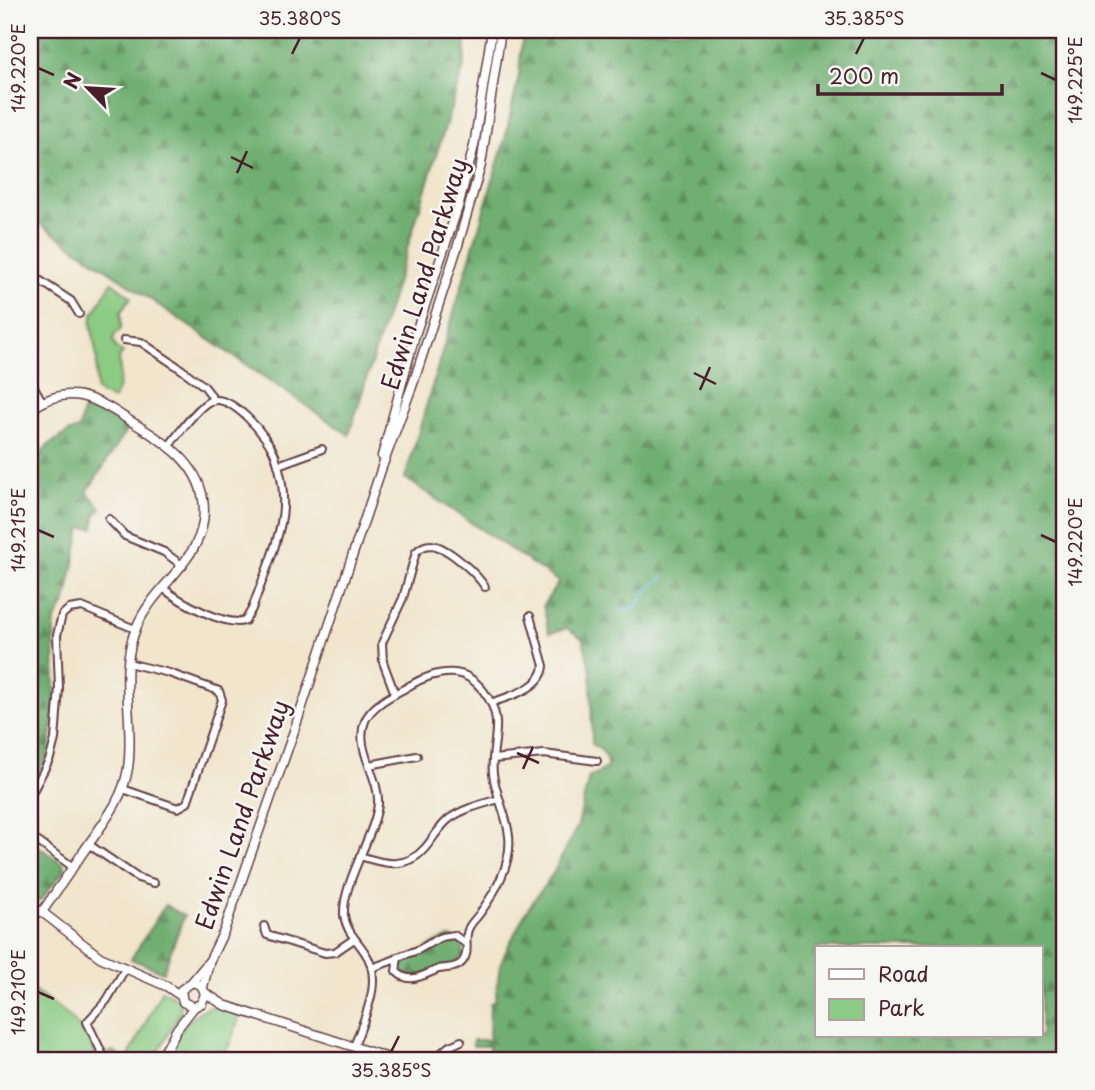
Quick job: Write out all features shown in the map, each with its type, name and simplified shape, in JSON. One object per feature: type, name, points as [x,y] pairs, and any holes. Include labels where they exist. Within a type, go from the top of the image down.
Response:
[{"type":"main road","name":"Edwin Land Parkway","points":[[363,523],[415,335],[461,195],[479,122],[492,30]]},
{"type":"main road","name":"Edwin Land Parkway","points":[[194,1005],[204,990],[210,960],[233,906],[414,381],[477,176],[501,30]]},
{"type":"main road","points":[[30,410],[41,401],[65,395],[98,400],[169,446],[195,474],[204,506],[198,542],[183,566],[142,615],[135,629],[128,663],[130,743],[124,789],[114,808],[42,912]]},
{"type":"main road","points":[[30,906],[42,912],[91,951],[125,969],[182,991],[194,1005],[224,1005],[395,1060]]},
{"type":"main road","name":"Edwin Land Parkway","points":[[192,982],[210,960]]},
{"type":"main road","points":[[182,991],[192,982],[224,1005]]},
{"type":"main road","points":[[160,1060],[194,1005]]},
{"type":"street","points":[[31,277],[71,301],[79,314]]},
{"type":"street","points":[[124,340],[141,342],[181,369],[204,386],[212,401]]},
{"type":"street","points":[[30,380],[41,401]]},
{"type":"street","points":[[169,446],[188,422],[212,401]]},
{"type":"street","points":[[163,588],[191,607],[234,622],[242,622],[248,618],[281,521],[283,492],[278,465],[271,448],[252,422],[229,404],[212,401]]},
{"type":"street","points":[[278,465],[321,449]]},
{"type":"street","points":[[109,519],[125,536],[164,552],[183,566]]},
{"type":"street","points":[[396,694],[383,662],[382,643],[406,591],[416,552],[425,546],[437,547],[472,570],[485,587]]},
{"type":"street","points":[[30,796],[50,758],[55,739],[59,688],[57,635],[62,615],[69,609],[82,607],[135,629]]},
{"type":"street","points":[[491,703],[536,683],[543,674],[544,666],[530,616]]},
{"type":"street","points":[[124,789],[178,808],[187,803],[222,700],[219,691],[169,673],[128,663]]},
{"type":"street","points":[[354,1046],[372,992],[372,968],[366,954],[348,929],[344,910],[378,802],[363,736],[365,720],[379,704],[396,694],[434,675],[456,673],[477,685],[491,703],[496,722],[494,778],[509,831],[508,859],[500,880],[472,922],[466,936],[466,957],[457,966],[418,978],[407,978],[386,968],[372,968]]},
{"type":"street","points":[[493,759],[544,754],[597,761]]},
{"type":"street","points":[[369,765],[417,757]]},
{"type":"street","points":[[360,856],[384,864],[396,865],[405,862],[417,857],[450,819],[461,811],[499,799]]},
{"type":"street","points":[[30,836],[72,867]]},
{"type":"street","points":[[88,844],[138,878],[154,883]]},
{"type":"street","points":[[372,968],[451,935],[472,922]]},
{"type":"street","points":[[264,926],[267,935]]},
{"type":"street","points":[[259,940],[267,935],[325,953],[337,951],[354,939]]},
{"type":"street","points":[[451,935],[460,937],[466,943]]},
{"type":"street","points":[[397,973],[395,967],[398,958]]},
{"type":"street","points":[[103,1055],[87,1022],[111,995],[125,969]]},
{"type":"street","points":[[433,1060],[448,1047],[461,1041]]},
{"type":"green space","points":[[30,30],[467,30],[464,66],[349,435],[30,217]]},
{"type":"green space","points":[[523,30],[1065,30],[1065,1060],[490,1060],[489,1046],[473,1046],[473,1040],[489,1040],[490,1003],[495,1002],[500,965],[527,910],[554,872],[578,825],[589,776],[607,767],[604,753],[592,744],[591,673],[583,639],[567,628],[549,633],[543,605],[559,582],[405,478],[505,139],[519,75]]},
{"type":"green space","points":[[112,282],[131,297],[121,312],[121,329],[115,334],[113,341],[116,348],[123,353],[119,358],[120,379],[113,400],[96,391],[97,357],[91,323],[93,314]]},
{"type":"green space","points":[[85,401],[128,428],[87,492],[101,508],[95,516],[94,528],[81,528],[66,602],[54,622],[55,710],[48,756],[30,786],[30,731],[34,721],[30,703],[30,580],[39,577],[30,536],[30,473],[46,447],[67,433],[79,429]]},
{"type":"green space","points":[[30,841],[64,864],[65,869],[40,901],[30,898]]},
{"type":"green space","points":[[165,905],[184,916],[163,972],[131,959]]},
{"type":"green space","points":[[450,937],[463,946],[463,956],[459,960],[413,976],[405,975],[398,969],[400,960]]},
{"type":"green space","points":[[30,989],[70,1017],[98,1057],[114,1051],[123,1060],[30,1060]]},
{"type":"green space","points":[[162,990],[181,1001],[180,1012],[154,1060],[127,1060]]},
{"type":"green space","points":[[216,1006],[240,1015],[230,1044],[218,1060],[164,1060],[184,1026],[198,1013]]},
{"type":"waterway","points":[[621,610],[637,606],[648,589],[664,577]]}]
